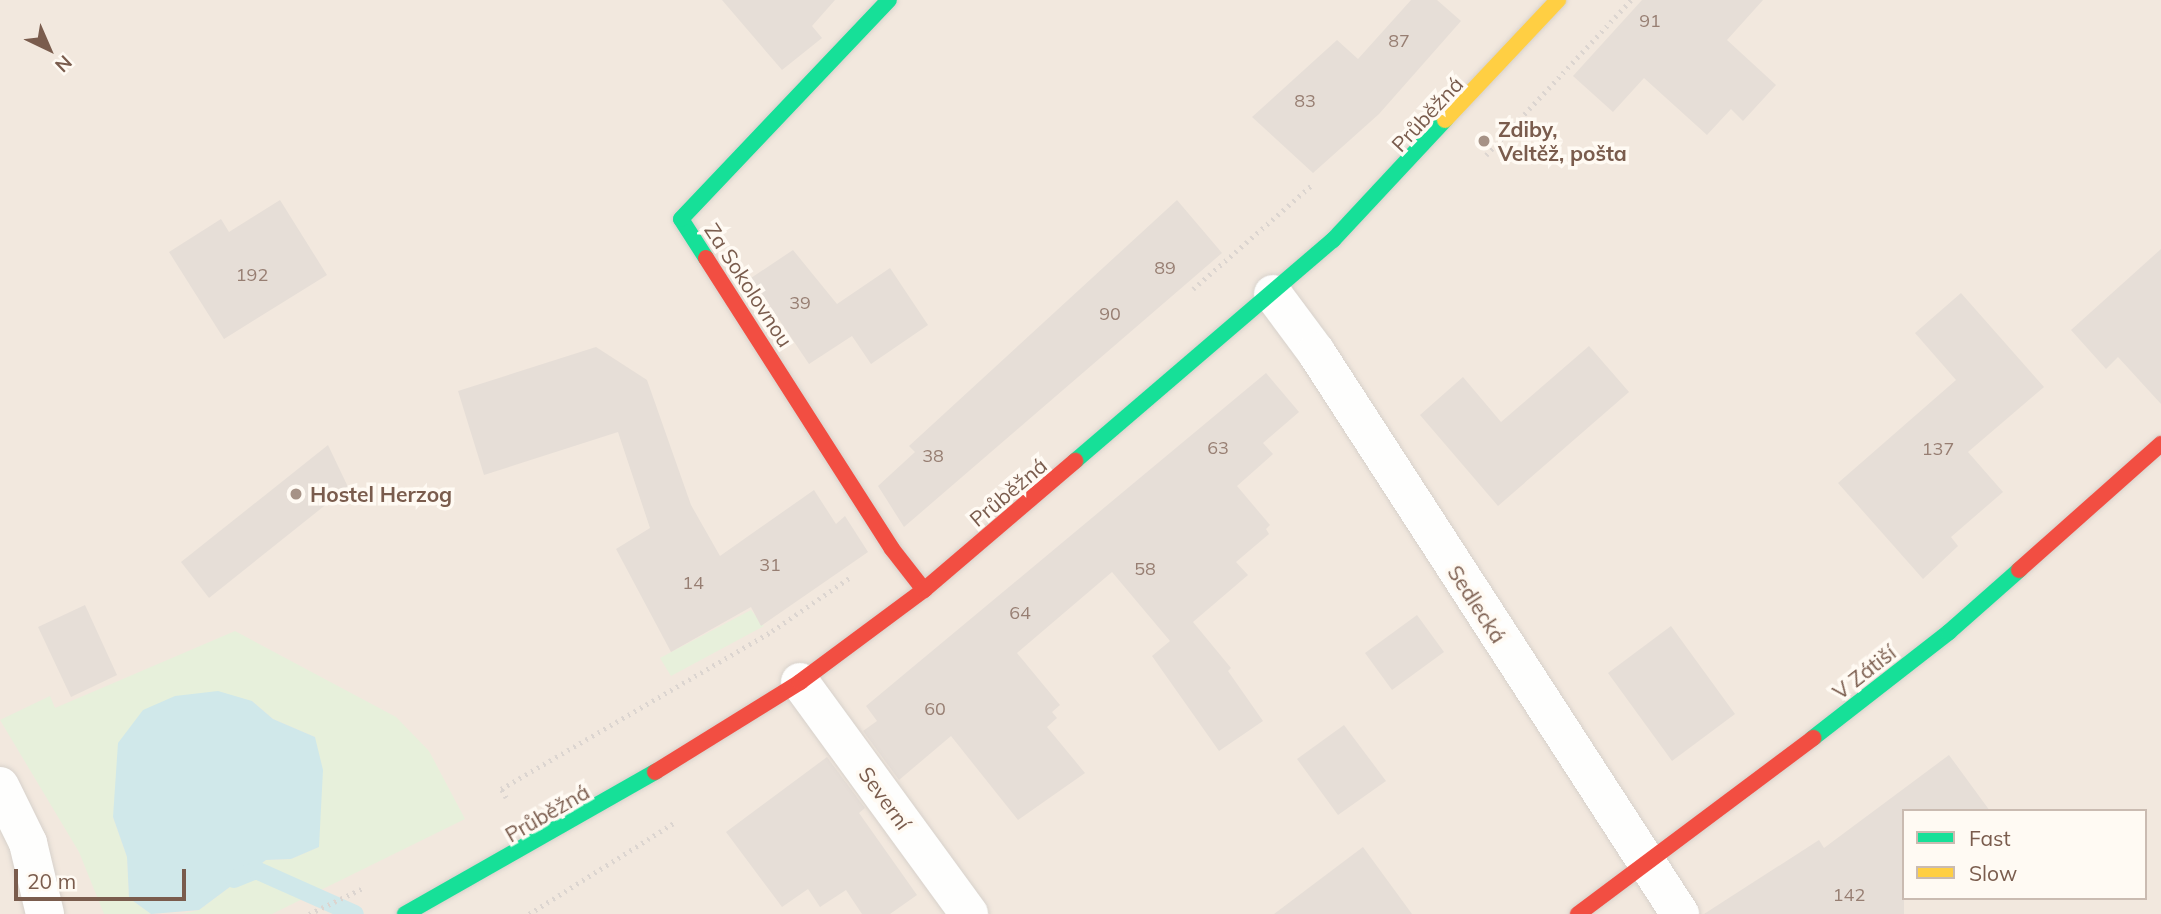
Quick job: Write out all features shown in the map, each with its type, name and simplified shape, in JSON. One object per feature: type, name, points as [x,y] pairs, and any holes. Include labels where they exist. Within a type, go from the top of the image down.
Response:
[{"type":"street","name":"Za Sokolovnou","points":[[889,0],[681,219],[892,549],[924,590]]},
{"type":"street","name":"Průběžná","points":[[405,914],[632,789],[800,682],[924,590],[1273,294],[1407,166],[1558,0]]},
{"type":"street","name":"Sedlecká","points":[[1273,294],[1316,352],[1646,867],[1680,914]]},
{"type":"street","name":"V Zátiší","points":[[1578,914],[1646,867],[1949,632],[2161,444]]},
{"type":"street","name":"Severní","points":[[800,682],[969,914]]},
{"type":"street","points":[[0,786],[28,843],[45,914]]},
{"type":"path","points":[[1503,138],[1631,0]]},
{"type":"path","points":[[1188,294],[1322,176]]},
{"type":"path","points":[[513,811],[501,789],[772,631],[892,549]]},
{"type":"path","points":[[309,914],[374,882]]},
{"type":"shaded area","points":[[0,0],[2161,0],[2161,914],[0,914]]},
{"type":"green space","points":[[751,610],[764,626],[671,676],[660,658]]},
{"type":"green space","points":[[235,631],[396,717],[429,751],[465,819],[272,914],[183,914],[199,910],[266,860],[291,859],[319,847],[315,737],[273,719],[252,701],[113,817],[127,857],[129,898],[151,914],[104,914],[79,852],[0,720],[50,696],[55,708]]},
{"type":"water","points":[[218,691],[252,701],[273,719],[315,737],[323,770],[319,847],[291,859],[266,860],[199,910],[151,914],[129,898],[127,857],[113,817],[118,743],[143,710],[175,696]]},
{"type":"building","points":[[722,0],[835,0],[812,26],[822,38],[782,70]]},
{"type":"building","points":[[1411,0],[1437,0],[1461,21],[1379,114],[1313,173],[1252,117],[1337,40],[1358,59]]},
{"type":"building","points":[[1642,0],[1763,0],[1727,40],[1776,85],[1743,121],[1731,109],[1707,135],[1644,78],[1613,112],[1573,76]]},
{"type":"building","points":[[280,200],[327,275],[224,339],[169,252],[221,219],[229,232]]},
{"type":"building","points":[[1177,200],[1222,253],[904,527],[878,486],[915,452],[909,446]]},
{"type":"building","points":[[2161,249],[2161,404],[2118,357],[2106,369],[2071,330]]},
{"type":"building","points":[[793,250],[837,304],[890,268],[928,325],[871,364],[852,336],[809,364],[751,278]]},
{"type":"building","points":[[1961,293],[2044,387],[1968,452],[2003,492],[1951,537],[1958,546],[1923,579],[1838,483],[1956,380],[1915,333]]},
{"type":"building","points":[[1589,346],[1629,392],[1498,506],[1420,415],[1463,377],[1501,422]]},
{"type":"building","points":[[596,347],[647,380],[691,505],[720,556],[814,490],[836,524],[845,516],[868,552],[761,626],[751,607],[671,652],[616,549],[650,528],[618,432],[484,475],[458,391]]},
{"type":"building","points":[[1266,373],[1299,412],[1263,443],[1273,454],[1237,486],[1270,525],[1266,529],[1269,534],[1236,562],[1248,575],[1193,622],[1231,668],[1228,671],[1263,721],[1219,751],[1152,656],[1170,641],[1112,572],[1017,653],[1060,705],[1052,712],[1057,718],[1047,727],[1085,773],[1018,820],[951,736],[899,780],[863,731],[877,721],[866,706]]},
{"type":"building","points":[[328,445],[348,487],[209,598],[181,562]]},
{"type":"building","points":[[85,605],[117,675],[71,697],[38,627]]},
{"type":"building","points":[[1417,615],[1444,652],[1392,690],[1365,653]]},
{"type":"building","points":[[1671,626],[1735,714],[1672,761],[1608,673]]},
{"type":"building","points":[[1344,725],[1386,781],[1338,815],[1297,759]]},
{"type":"building","points":[[1949,755],[1989,809],[1902,809],[1904,914],[1704,914],[1819,840],[1824,848]]},
{"type":"building","points":[[827,757],[865,808],[859,813],[917,895],[890,914],[862,914],[846,890],[820,907],[808,889],[782,907],[726,832]]},
{"type":"building","points":[[1363,847],[1412,914],[1274,914]]},
{"type":"waterway","points":[[234,879],[256,870],[355,914]]},
{"type":"traffic: fast","points":[[706,258],[681,219],[889,0]]},
{"type":"traffic: fast","points":[[1075,461],[1333,240],[1445,120]]},
{"type":"traffic: fast","points":[[1813,738],[1949,632],[2019,570]]},
{"type":"traffic: fast","points":[[405,914],[655,772]]},
{"type":"traffic: slow","points":[[1445,120],[1558,0]]},
{"type":"traffic: jam","points":[[706,258],[892,549],[924,590]]},
{"type":"traffic: jam","points":[[2019,570],[2161,444]]},
{"type":"traffic: jam","points":[[655,772],[800,682],[924,590],[1075,461]]},
{"type":"traffic: jam","points":[[1578,914],[1813,738]]},
{"type":"place","name":"Zdiby, Veltěž, pošta","points":[[1484,141]]},
{"type":"place","name":"Hostel Herzog","points":[[296,494]]}]
